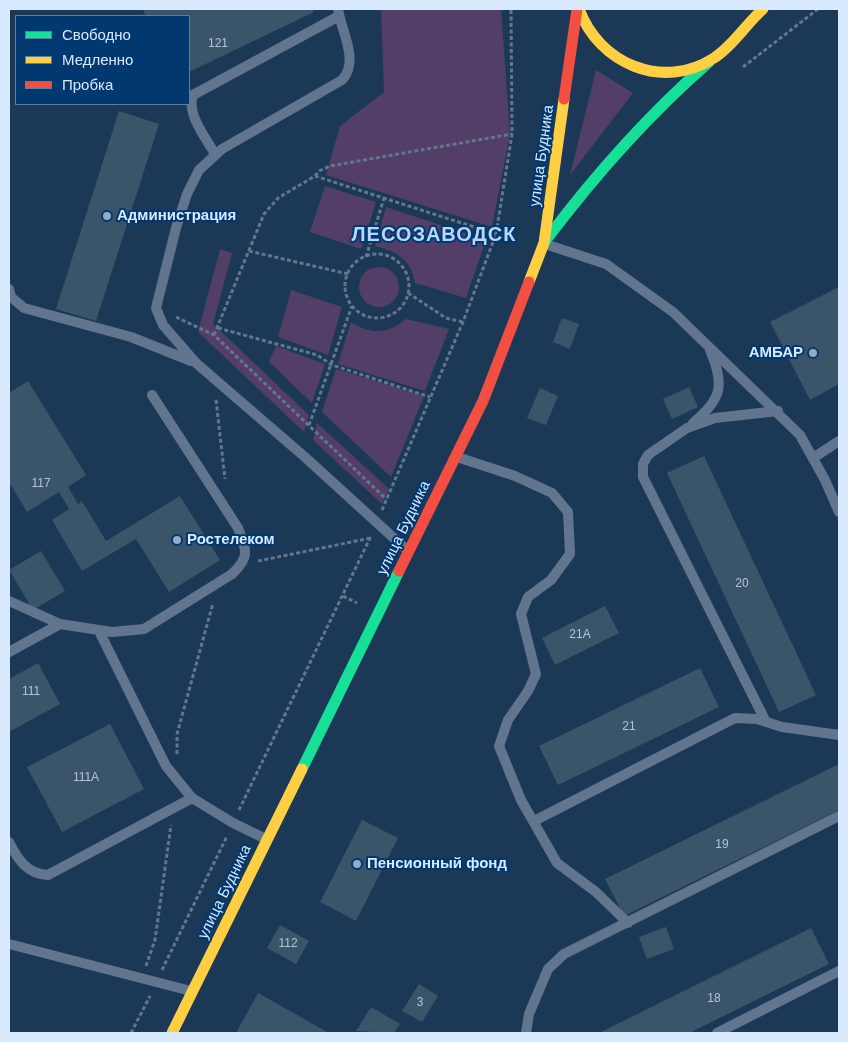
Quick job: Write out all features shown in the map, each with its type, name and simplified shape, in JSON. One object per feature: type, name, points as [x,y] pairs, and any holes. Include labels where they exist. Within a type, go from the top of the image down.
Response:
[{"type":"main road","points":[[578,9],[588,32],[607,54],[633,69],[662,74],[690,70],[712,59]]},
{"type":"main road","name":"улица Будника","points":[[172,1033],[483,401],[544,243],[578,9]]},
{"type":"main road","points":[[736,37],[748,9]]},
{"type":"main road","points":[[544,243],[583,190],[629,139],[674,91],[736,37],[763,9]]},
{"type":"lane","points":[[215,154],[196,120],[190,103],[193,95],[339,12],[350,60],[347,75],[342,80],[215,154],[199,170],[187,194],[176,228],[156,308],[163,325],[196,363],[409,552]]},
{"type":"lane","points":[[544,243],[606,264],[673,312],[778,411],[800,435],[839,512]]},
{"type":"lane","points":[[9,289],[11,297],[24,308],[131,337],[196,363]]},
{"type":"lane","points":[[709,346],[719,369],[720,390],[715,402],[687,428],[648,455],[643,464],[643,477],[766,722]]},
{"type":"lane","points":[[9,601],[60,624],[112,632],[144,629],[232,574],[243,564],[247,552],[238,528],[152,395]]},
{"type":"lane","points":[[687,428],[715,418],[778,411]]},
{"type":"lane","points":[[813,458],[839,441]]},
{"type":"lane","points":[[456,457],[515,476],[552,493],[568,512],[570,554],[551,580],[528,597],[521,614],[536,674],[528,691],[508,720],[499,746],[521,800],[557,863],[596,892],[628,923]]},
{"type":"lane","points":[[9,652],[60,624]]},
{"type":"lane","points":[[99,631],[166,766],[192,798],[233,823],[267,839]]},
{"type":"lane","points":[[534,821],[735,718],[839,735]]},
{"type":"lane","points":[[9,842],[29,871],[37,875],[48,875],[192,798]]},
{"type":"lane","points":[[526,1033],[530,1014],[548,969],[564,954],[839,816]]},
{"type":"lane","points":[[9,944],[192,991]]},
{"type":"lane","points":[[717,1033],[839,971]]},
{"type":"path","points":[[131,1033],[378,523],[386,499],[463,322],[496,234],[512,134],[511,9]]},
{"type":"path","points":[[737,71],[818,9]]},
{"type":"path","points":[[214,335],[264,214],[278,198],[315,176],[319,171],[330,166],[512,134]]},
{"type":"path","points":[[315,176],[496,234]]},
{"type":"path","points":[[366,257],[384,198]]},
{"type":"path","points":[[249,252],[348,274]]},
{"type":"path","points":[[383,255],[394,259],[407,274],[408,294],[398,310],[380,318],[360,313],[347,296],[345,285],[348,274],[354,265],[366,257],[383,255]]},
{"type":"path","points":[[408,294],[446,318],[463,322]]},
{"type":"path","points":[[309,425],[352,305]]},
{"type":"path","points":[[156,308],[214,335],[386,499]]},
{"type":"path","points":[[218,328],[317,354],[332,365],[430,397]]},
{"type":"path","points":[[213,378],[226,485]]},
{"type":"path","points":[[243,564],[370,538]]},
{"type":"shaded area","points":[[381,9],[501,9],[510,134],[492,227],[326,175],[340,126],[384,92]]},
{"type":"shaded area","points":[[596,70],[633,93],[570,175]]},
{"type":"shaded area","points":[[325,186],[376,202],[361,249],[310,232]]},
{"type":"shaded area","points":[[386,207],[486,240],[466,298],[415,283],[410,268],[402,258],[390,251],[375,246]]},
{"type":"shaded area","points":[[220,249],[232,253],[213,324],[309,415],[304,432],[198,332]]},
{"type":"shaded area","points":[[379,267],[393,273],[399,287],[393,301],[379,307],[365,301],[359,287],[365,273]]},
{"type":"shaded area","points":[[291,290],[342,307],[328,355],[278,337]]},
{"type":"shaded area","points":[[406,319],[449,329],[425,391],[338,364],[351,322],[372,331],[379,331],[393,328]]},
{"type":"shaded area","points":[[276,346],[325,364],[312,403],[269,362]]},
{"type":"shaded area","points":[[336,369],[424,396],[391,477],[322,412]]},
{"type":"shaded area","points":[[317,423],[389,489],[382,504],[313,440]]},
{"type":"building","points":[[312,9],[314,12],[190,72],[190,15],[146,15],[143,10]]},
{"type":"building","name":"Администрация","points":[[119,111],[159,124],[96,321],[56,309]]},
{"type":"building","name":"АМБАР","points":[[839,287],[839,384],[810,400],[770,322]]},
{"type":"building","points":[[562,318],[579,324],[570,349],[553,342]]},
{"type":"building","points":[[28,381],[86,475],[68,487],[78,504],[82,501],[106,541],[180,496],[220,560],[169,592],[136,539],[82,571],[52,520],[69,509],[59,492],[27,512],[9,482],[9,393]]},
{"type":"building","points":[[689,387],[698,407],[672,419],[663,399]]},
{"type":"building","points":[[540,388],[558,396],[546,425],[527,418]]},
{"type":"building","points":[[704,456],[816,695],[779,712],[667,473]]},
{"type":"building","points":[[41,551],[65,591],[33,610],[9,570]]},
{"type":"building","points":[[605,606],[619,633],[555,665],[542,638]]},
{"type":"building","points":[[38,663],[60,704],[9,732],[9,679]]},
{"type":"building","points":[[700,668],[719,707],[558,785],[539,746]]},
{"type":"building","points":[[110,724],[144,789],[62,832],[27,767]]},
{"type":"building","points":[[839,764],[839,810],[624,916],[605,879]]},
{"type":"building","points":[[362,820],[398,838],[356,921],[320,902]]},
{"type":"building","points":[[280,925],[309,941],[296,964],[267,948]]},
{"type":"building","points":[[666,927],[674,949],[647,959],[639,937]]},
{"type":"building","points":[[811,928],[829,964],[689,1033],[599,1033]]},
{"type":"building","points":[[419,984],[438,996],[422,1022],[402,1011]]},
{"type":"building","points":[[258,993],[329,1033],[236,1033]]},
{"type":"building","points":[[371,1007],[400,1024],[394,1033],[356,1031]]},
{"type":"traffic: fast","points":[[546,240],[623,146],[686,82],[709,62]]},
{"type":"traffic: fast","points":[[302,769],[399,571]]},
{"type":"traffic: slow","points":[[579,9],[588,28],[601,44],[617,57],[635,66],[654,72],[674,72],[694,68],[714,58],[763,9]]},
{"type":"traffic: slow","points":[[529,282],[544,243],[564,99]]},
{"type":"traffic: slow","points":[[172,1033],[302,769]]},
{"type":"traffic: jam","points":[[564,99],[577,9]]},
{"type":"traffic: jam","points":[[399,571],[483,401],[529,282]]},
{"type":"place","name":"Администрация","points":[[107,216]]},
{"type":"place","name":"АМБАР","points":[[813,353]]},
{"type":"place","name":"Ростелеком","points":[[177,540]]},
{"type":"place","name":"Пенсионный фонд","points":[[357,864]]},
{"type":"district","name":"ЛЕСОЗАВОДСК","points":[[434,235]]}]
